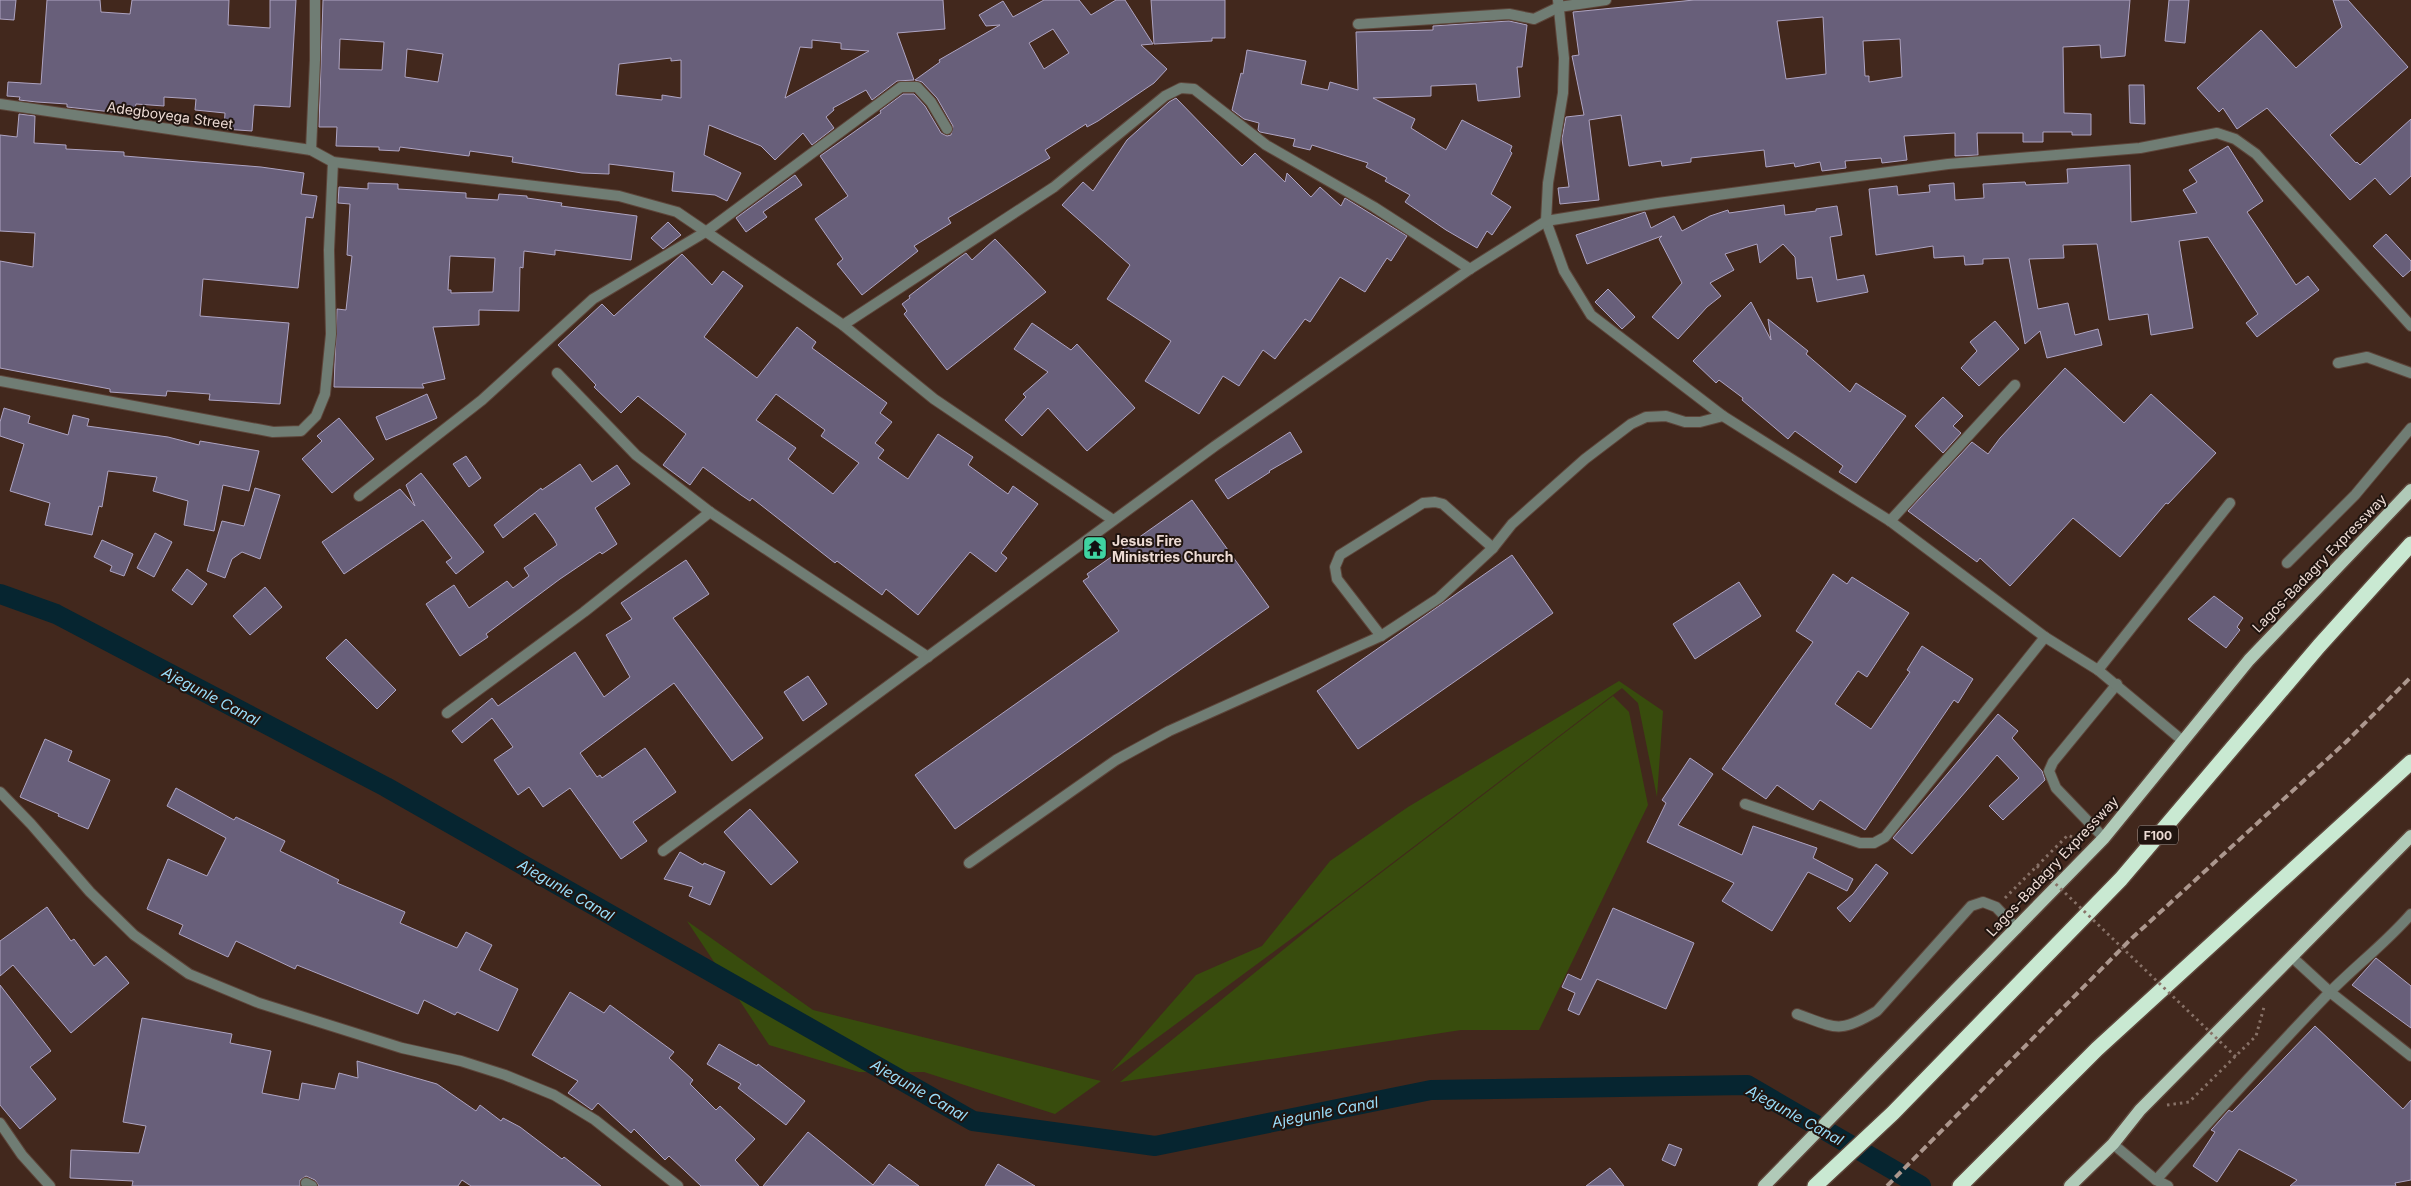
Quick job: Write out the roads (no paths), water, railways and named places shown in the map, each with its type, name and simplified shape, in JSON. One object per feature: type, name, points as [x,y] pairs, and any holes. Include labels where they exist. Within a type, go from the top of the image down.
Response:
[{"type":"highway","name":"F100","points":[[1816,1186],[1893,1113],[2121,879],[2319,646],[2411,544]]},
{"type":"highway","points":[[1965,1181],[2097,1050],[2411,762]]},
{"type":"main road","name":"Lagos-Badagry Expressway","points":[[1764,1186],[2104,838],[2249,660],[2411,490]]},
{"type":"main road","points":[[2070,1186],[2113,1144],[2140,1110],[2272,975],[2293,958],[2411,836]]},
{"type":"street","points":[[311,150],[315,60],[315,0]]},
{"type":"street","points":[[1358,24],[1509,14],[1534,18],[1558,3],[1606,0]]},
{"type":"street","points":[[1558,3],[1564,58],[1563,93],[1548,183],[1546,221],[1564,271],[1592,315],[1723,416],[1890,521],[2045,637],[2098,670],[2183,741]]},
{"type":"street","points":[[359,496],[482,400],[593,299],[707,231],[902,87],[917,87],[931,102],[947,129]]},
{"type":"street","points":[[843,325],[1054,188],[1166,96],[1181,88],[1194,89],[1266,145],[1374,207],[1470,269]]},
{"type":"street","name":"Adegboyega Street","points":[[0,104],[311,150],[333,162]]},
{"type":"street","points":[[663,851],[1222,440],[1470,269],[1546,221],[1658,203],[1948,164],[2140,148],[2217,134],[2235,139],[2256,154],[2411,326]]},
{"type":"street","points":[[0,380],[274,432],[300,431],[316,416],[325,394],[331,334],[330,250],[333,162],[619,196],[677,212],[707,231],[843,325],[934,399],[1113,520]]},
{"type":"street","points":[[2338,363],[2367,356],[2411,373]]},
{"type":"street","points":[[557,373],[636,455],[710,512],[928,657]]},
{"type":"street","points":[[1890,521],[2015,385]]},
{"type":"street","points":[[969,862],[1116,760],[1169,731],[1381,636],[1439,598],[1493,548],[1512,524],[1585,459],[1631,424],[1646,417],[1666,416],[1685,422],[1700,422],[1723,416]]},
{"type":"street","points":[[2287,563],[2355,495],[2411,428]]},
{"type":"street","points":[[1381,636],[1337,579],[1335,567],[1340,555],[1422,503],[1435,502],[1443,504],[1493,548]]},
{"type":"street","points":[[2098,670],[2230,503]]},
{"type":"street","points":[[448,713],[591,606],[710,512]]},
{"type":"street","points":[[1745,804],[1860,843],[1874,843],[1885,837],[2045,637]]},
{"type":"street","points":[[2104,838],[2056,788],[2049,771],[2053,762],[2117,684]]},
{"type":"street","points":[[0,792],[31,824],[90,892],[134,935],[189,974],[259,1003],[402,1048],[461,1061],[505,1075],[554,1095],[594,1120],[678,1186]]},
{"type":"street","points":[[1797,1014],[1837,1028],[1857,1023],[1877,1012],[1971,906],[1983,902],[1996,907],[2017,929]]},
{"type":"street","points":[[2156,1180],[2248,1076],[2330,992],[2383,946],[2411,914]]},
{"type":"street","points":[[2293,958],[2330,992],[2411,1056]]},
{"type":"street","points":[[0,1123],[22,1154],[50,1186]]},
{"type":"street","points":[[2113,1144],[2156,1180],[2168,1186]]},
{"type":"waterway","name":"Ajegunle Canal","points":[[0,594],[56,614],[386,787],[973,1121],[1155,1146],[1431,1090],[1747,1085],[1921,1186]]},
{"type":"railway","points":[[1887,1186],[2132,938],[2346,742],[2411,677]]},
{"type":"place","name":"Jesus Fire Ministries Church","points":[[1095,548]]}]
